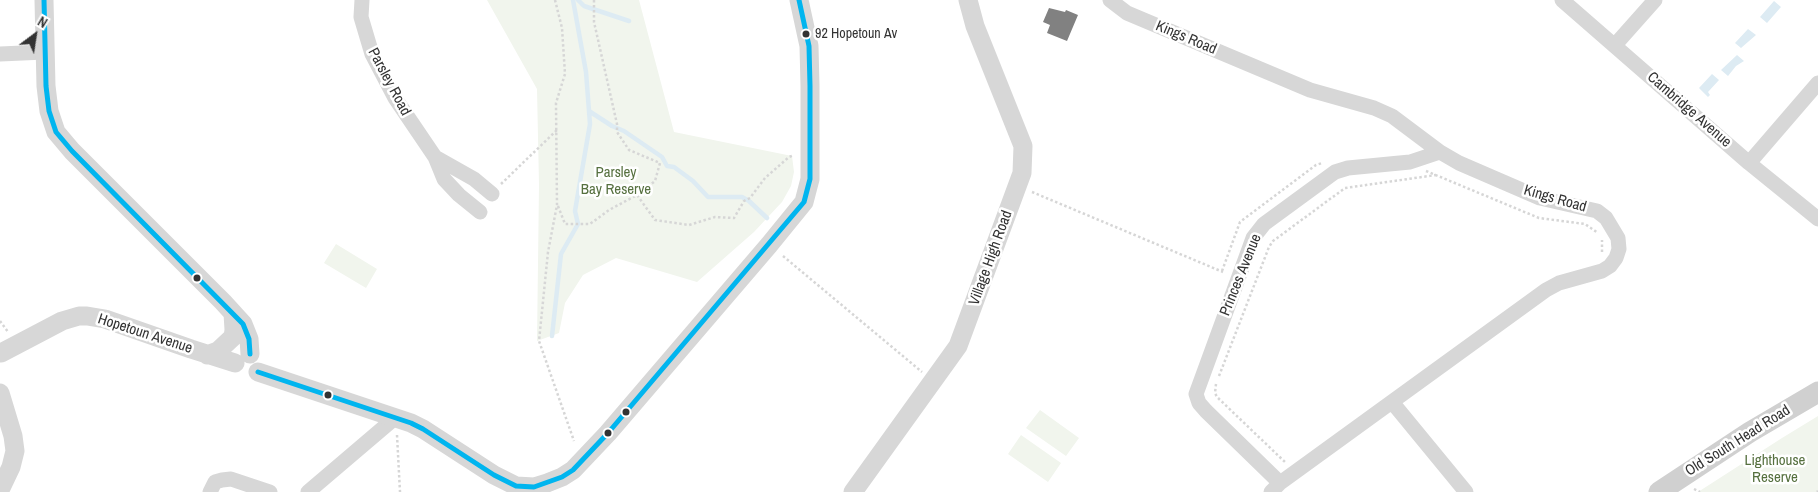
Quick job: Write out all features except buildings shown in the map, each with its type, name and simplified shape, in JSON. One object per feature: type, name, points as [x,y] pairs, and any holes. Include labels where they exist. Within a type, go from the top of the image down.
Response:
[{"type":"main road","name":"Old South Head Road","points":[[1659,492],[1750,432],[1818,392]]},
{"type":"street","points":[[44,0],[46,86],[49,111],[56,132],[72,151],[243,324],[249,339],[243,359],[259,361],[258,372],[396,425],[423,429],[494,475],[516,486],[534,487],[562,478],[582,461],[745,274],[804,202],[810,179],[810,86],[809,46],[799,0]]},
{"type":"street","name":"Parsley Road","points":[[362,0],[361,18],[372,54],[395,98],[435,157],[444,179],[459,195],[480,212]]},
{"type":"street","name":"Village High Road","points":[[853,492],[958,346],[1022,173],[1023,146],[975,26],[968,0]]},
{"type":"street","name":"Kings Road","points":[[1110,0],[1127,13],[1310,90],[1374,108],[1392,116],[1440,152],[1459,163],[1540,198],[1597,211],[1606,218],[1618,238],[1619,249],[1616,258],[1610,266],[1602,271],[1559,283],[1546,290],[1275,488]]},
{"type":"street","name":"Cambridge Avenue","points":[[1562,0],[1749,163],[1818,219]]},
{"type":"street","points":[[1614,45],[1655,0]]},
{"type":"street","points":[[0,54],[45,52]]},
{"type":"street","points":[[1749,163],[1818,83]]},
{"type":"street","name":"Princes Avenue","points":[[1275,488],[1206,412],[1199,403],[1196,394],[1253,238],[1257,230],[1335,172],[1348,168],[1410,162],[1440,152]]},
{"type":"street","name":"Parsley Road","points":[[435,157],[474,179],[492,194]]},
{"type":"street","points":[[207,355],[218,351],[233,337],[233,313]]},
{"type":"street","name":"Hopetoun Avenue","points":[[0,357],[62,321],[79,316],[87,316],[105,319],[207,355],[243,359]]},
{"type":"street","points":[[0,393],[13,436],[15,451],[11,467],[0,490]]},
{"type":"street","points":[[1392,402],[1466,492]]},
{"type":"street","points":[[308,492],[396,425]]},
{"type":"street","points":[[210,492],[216,482],[232,479],[270,492]]},
{"type":"path","points":[[555,0],[562,28],[565,74],[556,103],[557,204],[548,252],[539,340],[574,441]]},
{"type":"path","points":[[557,204],[565,224],[590,224],[609,210],[637,196],[656,181],[660,162],[629,150],[617,132],[617,124],[594,22],[594,0]]},
{"type":"path","points":[[492,194],[557,130]]},
{"type":"path","points":[[637,196],[655,220],[689,225],[715,218],[734,218],[744,201],[750,198],[765,178],[789,157]]},
{"type":"path","points":[[1410,162],[1436,175],[1539,218],[1585,224],[1598,233],[1602,241],[1602,252],[1599,257]]},
{"type":"path","points":[[1288,465],[1215,393],[1216,383],[1269,247],[1273,241],[1346,188],[1436,175]]},
{"type":"path","points":[[1017,186],[1238,278]]},
{"type":"path","points":[[783,256],[933,382]]},
{"type":"path","points":[[396,425],[400,492]]},
{"type":"path","points":[[1694,489],[1700,492]]},
{"type":"green space","name":"Parsley Bay Reserve","points":[[487,0],[639,0],[674,132],[792,156],[794,172],[791,186],[782,202],[754,232],[697,282],[616,258],[583,275],[565,303],[559,333],[537,341],[539,185],[537,89]]},
{"type":"green space","points":[[336,244],[377,269],[366,288],[324,263]]},
{"type":"green space","points":[[1040,410],[1079,438],[1066,456],[1026,428]]},
{"type":"green space","name":"Lighthouse Reserve","points":[[1818,416],[1818,492],[1698,492],[1782,438]]},
{"type":"green space","points":[[1021,435],[1061,463],[1048,482],[1008,454]]},
{"type":"shaded area","points":[[1774,1],[1781,7],[1767,23],[1760,17]]},
{"type":"shaded area","points":[[1748,29],[1756,35],[1741,48],[1735,43]]},
{"type":"shaded area","points":[[1737,55],[1744,61],[1736,66],[1728,76],[1721,70]]},
{"type":"shaded area","points":[[1712,74],[1719,80],[1708,92],[1710,95],[1708,97],[1699,88]]},
{"type":"waterway","points":[[552,336],[561,254],[578,224],[575,211],[590,124],[586,72],[573,0]]},
{"type":"waterway","points":[[578,0],[584,6],[629,21]]},
{"type":"waterway","points":[[589,111],[612,126],[624,131],[662,157],[667,166],[674,167],[693,181],[708,197],[742,197],[767,218]]},
{"type":"transit line","points":[[44,0],[46,86],[49,111],[56,132],[72,151],[243,324],[249,339],[250,354]]},
{"type":"transit line","points":[[258,372],[411,423],[494,475],[516,486],[534,487],[562,477],[573,470],[608,433],[804,202],[810,179],[810,86],[809,46],[799,0]]},
{"type":"place","name":"92 Hopetoun Av","points":[[806,34]]}]
